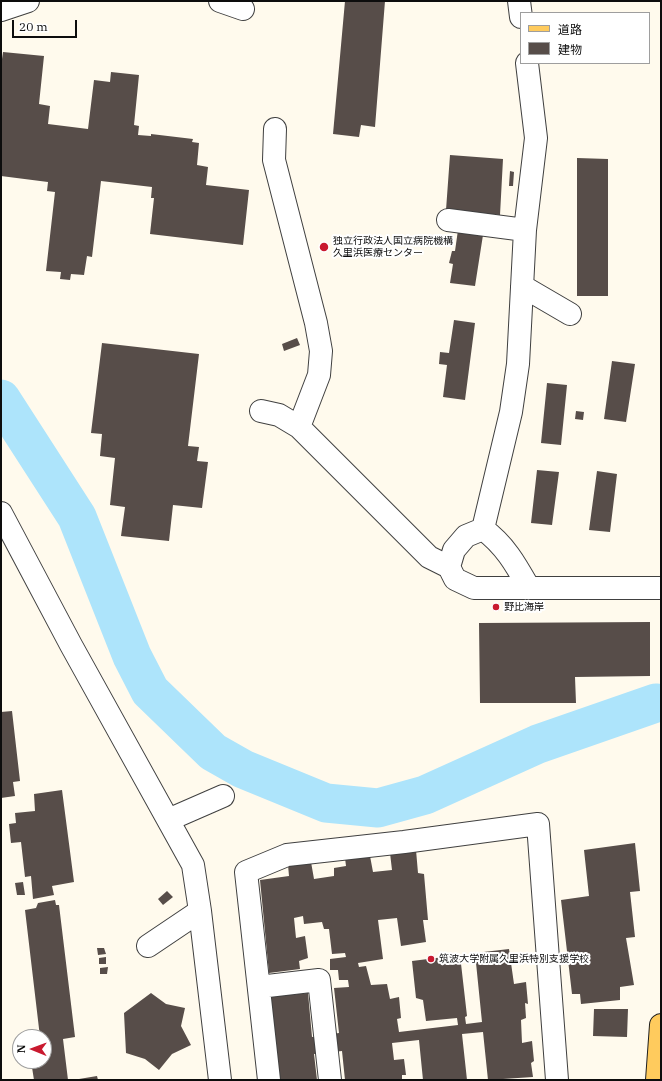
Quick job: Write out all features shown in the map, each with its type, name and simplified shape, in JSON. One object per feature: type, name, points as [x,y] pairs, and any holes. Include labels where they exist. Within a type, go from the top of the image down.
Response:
[{"type":"main road","points":[[657,1080],[661,1025]]},
{"type":"street","points":[[1,10],[28,1]]},
{"type":"street","points":[[220,1],[243,9]]},
{"type":"street","points":[[519,1],[520,12]]},
{"type":"street","points":[[483,529],[511,412],[518,364],[525,230],[536,138],[527,64]]},
{"type":"street","points":[[275,129],[274,160],[316,323],[321,351],[320,375],[299,427]]},
{"type":"street","points":[[448,220],[525,230]]},
{"type":"street","points":[[522,286],[570,314]]},
{"type":"street","points":[[261,411],[279,414],[299,427],[429,557],[449,567],[455,579],[474,588],[661,588]]},
{"type":"street","points":[[1,513],[70,645],[193,865],[200,911],[220,1080]]},
{"type":"street","points":[[449,567],[454,550],[466,536],[483,529]]},
{"type":"street","points":[[483,529],[496,539],[511,557],[529,588]]},
{"type":"street","points":[[168,820],[223,796]]},
{"type":"street","points":[[269,1080],[246,872],[287,855],[404,842],[538,824],[557,1080]]},
{"type":"street","points":[[148,946],[200,911]]},
{"type":"street","points":[[259,987],[319,980],[330,1080]]},
{"type":"building","points":[[345,1],[385,1],[375,127],[361,125],[359,137],[333,134]]},
{"type":"building","points":[[3,52],[44,56],[39,104],[50,106],[48,124],[88,129],[94,80],[110,82],[111,72],[139,75],[134,125],[139,126],[138,135],[151,136],[151,134],[193,139],[192,142],[199,143],[197,165],[208,167],[206,185],[249,190],[243,245],[150,234],[154,198],[151,198],[152,187],[101,181],[92,257],[87,256],[84,275],[71,274],[70,280],[60,279],[61,272],[46,271],[55,192],[47,191],[48,182],[1,176],[1,66]]},
{"type":"building","points":[[450,155],[503,159],[500,215],[446,210]]},
{"type":"building","points":[[577,158],[608,159],[608,296],[577,296]]},
{"type":"building","points":[[510,171],[514,172],[513,186],[509,186]]},
{"type":"building","points":[[458,230],[483,235],[475,286],[450,283],[453,264],[449,263],[452,251],[455,251]]},
{"type":"building","points":[[454,320],[475,323],[465,400],[443,397],[447,365],[439,364],[440,352],[449,353]]},
{"type":"building","points":[[297,338],[300,345],[284,351],[282,344]]},
{"type":"building","points":[[102,343],[199,354],[188,446],[199,447],[197,461],[208,462],[202,508],[173,505],[169,541],[121,536],[125,507],[110,505],[115,458],[100,456],[102,434],[91,433]]},
{"type":"building","points":[[612,361],[635,364],[626,422],[604,419]]},
{"type":"building","points":[[547,383],[567,385],[561,445],[541,443]]},
{"type":"building","points":[[576,411],[584,412],[583,420],[575,419]]},
{"type":"building","points":[[537,470],[559,472],[552,525],[531,523]]},
{"type":"building","points":[[597,471],[617,474],[610,532],[589,530]]},
{"type":"building","points":[[650,622],[650,676],[575,677],[576,703],[480,703],[479,623]]},
{"type":"building","points":[[12,711],[20,781],[13,782],[15,796],[1,798],[1,712]]},
{"type":"building","points":[[62,790],[74,882],[52,886],[54,895],[33,899],[31,876],[25,877],[21,842],[11,843],[9,824],[16,823],[15,813],[35,811],[34,794]]},
{"type":"building","points":[[635,843],[640,891],[630,892],[635,937],[626,938],[634,985],[620,987],[620,1000],[581,1004],[580,994],[572,994],[561,900],[589,896],[584,850]]},
{"type":"building","points":[[416,850],[418,873],[424,874],[428,920],[423,920],[426,942],[401,946],[397,918],[378,920],[383,959],[358,963],[359,967],[366,966],[371,985],[387,984],[390,999],[399,997],[401,1018],[397,1019],[399,1032],[458,1025],[457,1018],[426,1021],[423,1000],[416,998],[412,961],[460,955],[467,1016],[465,1017],[466,1024],[482,1022],[475,953],[509,949],[514,984],[526,982],[528,1004],[525,1003],[526,1018],[521,1020],[522,1043],[532,1041],[534,1061],[531,1063],[533,1077],[488,1080],[483,1032],[462,1034],[467,1080],[423,1080],[419,1040],[392,1043],[394,1060],[404,1059],[406,1075],[402,1075],[402,1080],[345,1080],[342,1051],[314,1054],[317,1080],[278,1080],[268,997],[308,993],[312,1037],[339,1033],[334,988],[349,987],[348,980],[339,980],[338,970],[330,970],[330,959],[346,957],[345,953],[332,954],[329,929],[324,929],[322,922],[304,924],[303,916],[294,918],[296,938],[305,936],[308,958],[299,961],[300,969],[269,973],[260,880],[289,876],[288,865],[311,862],[314,879],[334,876],[334,868],[346,866],[345,858],[370,856],[373,872],[392,870],[390,853]]},
{"type":"building","points":[[23,882],[25,895],[17,895],[15,883]]},
{"type":"building","points":[[167,891],[173,897],[163,905],[158,899]]},
{"type":"building","points":[[55,900],[56,905],[59,905],[75,1037],[63,1039],[68,1080],[34,1080],[32,1069],[52,1069],[52,1029],[39,1029],[25,910],[36,908],[38,903]]},
{"type":"building","points":[[97,948],[104,948],[106,954],[98,955]]},
{"type":"building","points":[[106,957],[106,964],[99,964],[99,958]]},
{"type":"building","points":[[108,967],[107,974],[100,974],[100,968]]},
{"type":"building","points":[[151,993],[166,1004],[185,1008],[181,1026],[191,1045],[172,1054],[159,1070],[145,1059],[126,1053],[124,1013]]},
{"type":"building","points":[[594,1009],[628,1009],[627,1037],[593,1036]]},
{"type":"building","points":[[97,1076],[98,1080],[79,1080],[79,1079]]},
{"type":"waterway","points":[[1,399],[77,517],[132,656],[150,691],[213,752],[243,769],[326,803],[378,808],[425,795],[538,744],[656,703]]},
{"type":"place","name":"独立行政法人国立病院機構 久里浜医療センター","points":[[324,247]]},
{"type":"place","name":"野比海岸","points":[[496,607]]},
{"type":"place","name":"筑波大学附属久里浜特別支援学校","points":[[431,959]]}]
